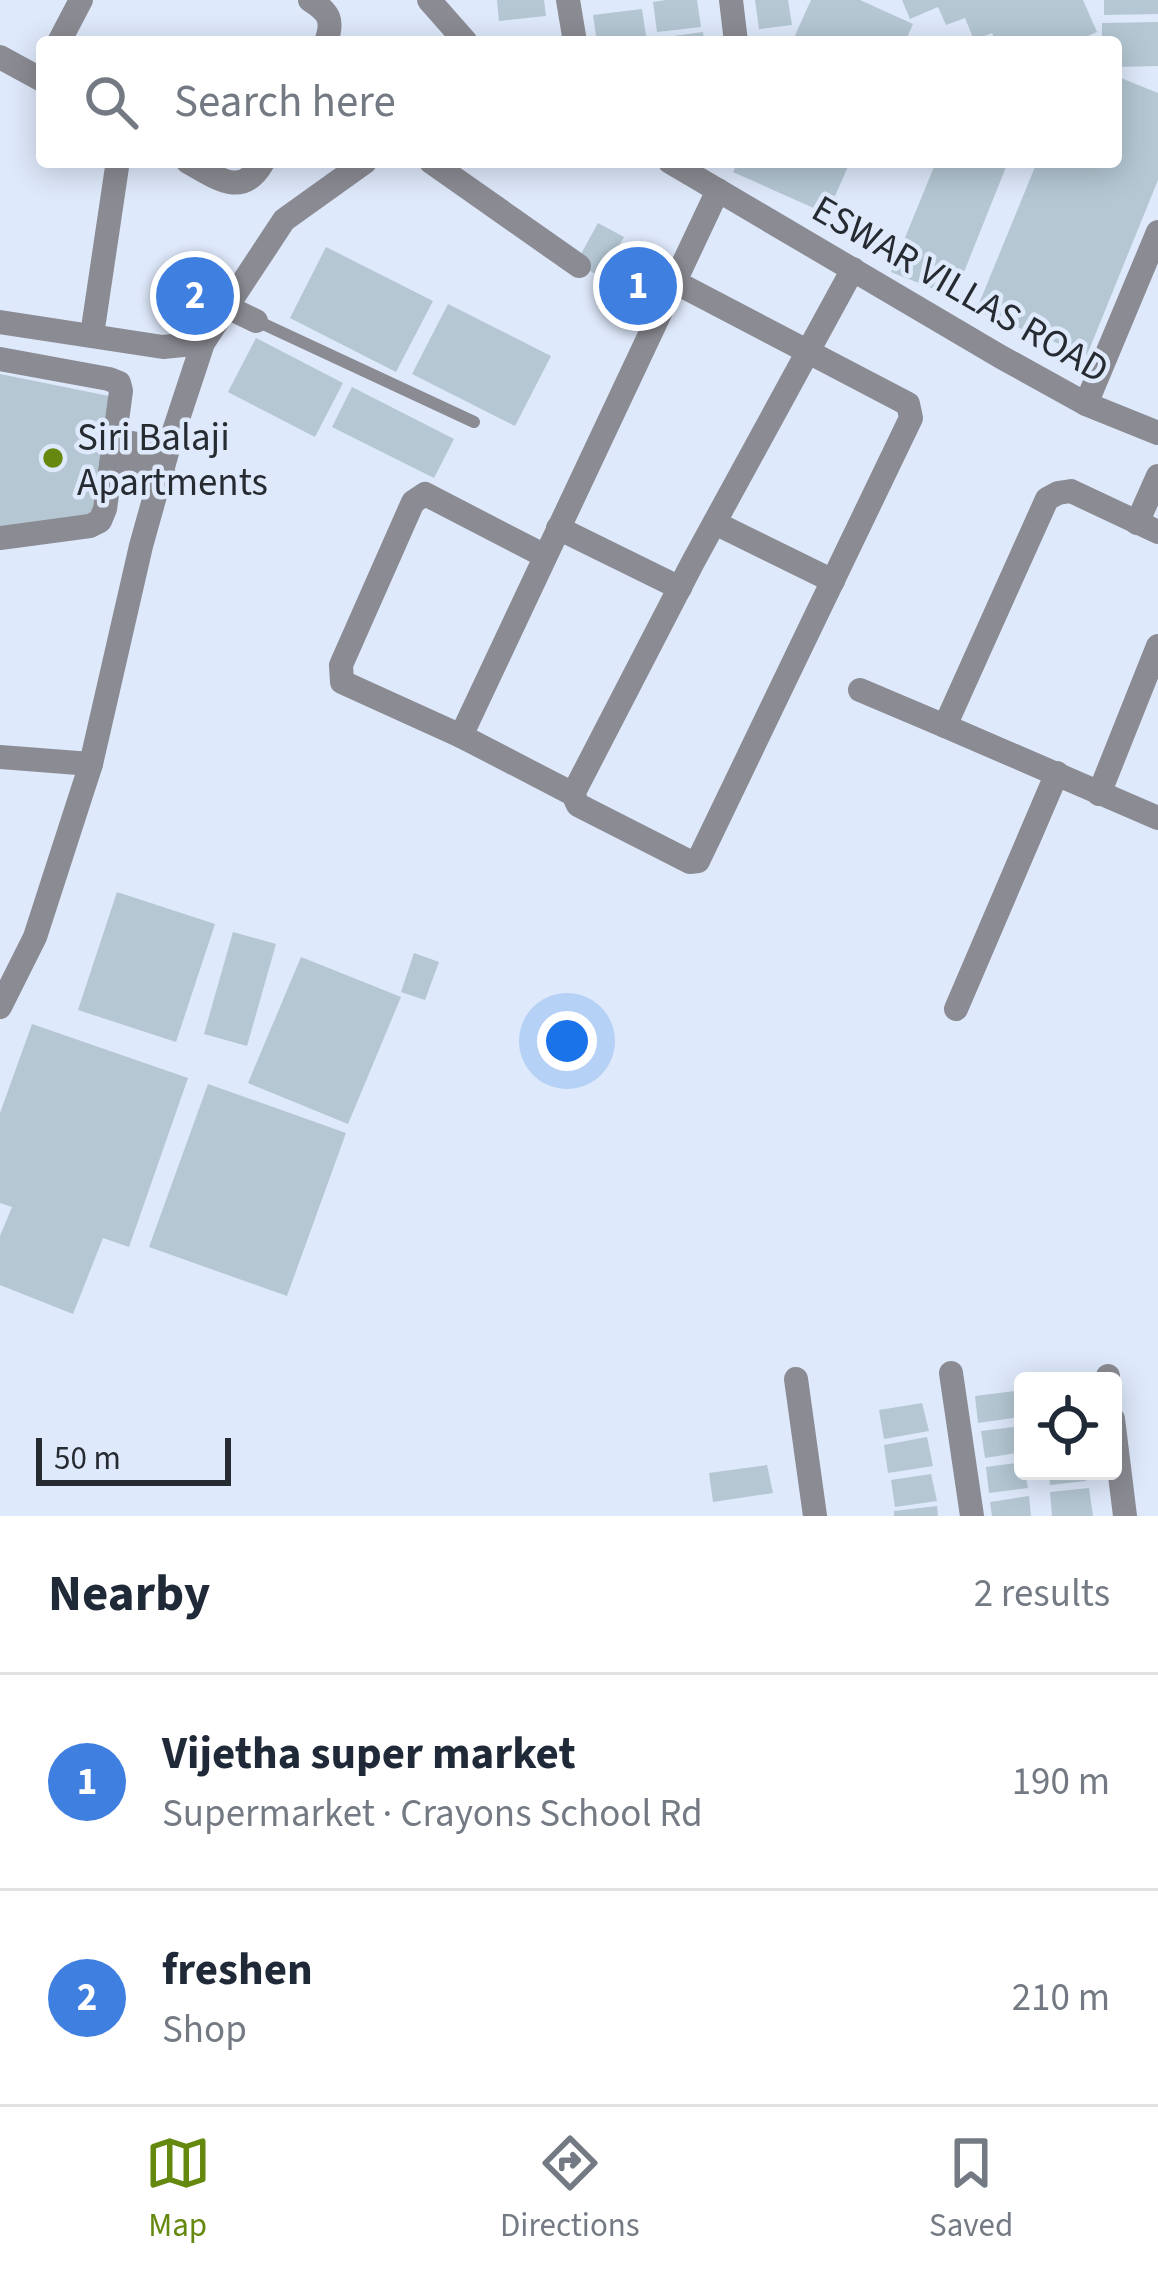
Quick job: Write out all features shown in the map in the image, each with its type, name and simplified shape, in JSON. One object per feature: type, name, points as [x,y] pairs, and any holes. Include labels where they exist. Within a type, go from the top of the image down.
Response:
[{"type":"street","points":[[62,36],[81,0]]},
{"type":"street","points":[[310,0],[327,10],[331,19],[327,36]]},
{"type":"street","points":[[429,0],[461,36]]},
{"type":"street","points":[[568,0],[574,36]]},
{"type":"street","points":[[731,0],[735,36]]},
{"type":"street","points":[[0,57],[36,75]]},
{"type":"street","points":[[92,334],[117,168]]},
{"type":"street","points":[[200,168],[233,184],[246,182],[260,168]]},
{"type":"street","points":[[0,1007],[34,937],[91,764],[141,546],[203,343],[284,220],[347,168]]},
{"type":"street","points":[[440,168],[579,266]]},
{"type":"street","name":"ESWAR VILLAS ROAD","points":[[680,168],[1086,404],[1158,433]]},
{"type":"street","points":[[461,736],[718,190]]},
{"type":"street","points":[[1086,404],[1158,232]]},
{"type":"street","points":[[573,794],[853,268]]},
{"type":"street","points":[[545,556],[424,494],[413,502],[341,665],[342,682],[461,736],[573,794],[578,805],[690,862],[698,861],[910,418],[908,404],[674,281]]},
{"type":"street","points":[[227,307],[256,320]]},
{"type":"street","points":[[0,322],[163,347],[203,343]]},
{"type":"street","points":[[0,359],[109,379],[119,383],[121,391],[100,521],[0,538]]},
{"type":"street","points":[[112,452],[165,460]]},
{"type":"street","points":[[945,726],[1048,499],[1071,491],[1148,528],[1158,476]]},
{"type":"street","points":[[715,523],[832,580]]},
{"type":"street","points":[[558,528],[680,588]]},
{"type":"street","points":[[1099,794],[1158,646]]},
{"type":"street","points":[[860,690],[1158,818]]},
{"type":"street","points":[[0,757],[91,764]]},
{"type":"street","points":[[956,1010],[1057,773]]},
{"type":"street","points":[[951,1373],[972,1516]]},
{"type":"street","points":[[796,1379],[815,1516]]},
{"type":"street","points":[[1121,1480],[1125,1516]]},
{"type":"lane","points":[[256,320],[474,422]]},
{"type":"building","points":[[497,0],[544,0],[546,16],[499,21]]},
{"type":"building","points":[[697,0],[701,27],[657,32],[653,2]]},
{"type":"building","points":[[755,0],[788,0],[792,25],[759,29]]},
{"type":"building","points":[[811,0],[860,0],[913,24],[908,36],[795,36]]},
{"type":"building","points":[[902,0],[1083,0],[1097,32],[1088,36],[972,36],[965,18],[946,25],[938,7],[910,19]]},
{"type":"building","points":[[1104,0],[1158,0],[1158,14],[1104,15]]},
{"type":"building","points":[[642,9],[646,36],[596,36],[593,15]]},
{"type":"building","points":[[1158,22],[1158,66],[1122,67],[1122,36],[1102,36],[1102,23]]},
{"type":"building","points":[[1122,78],[1158,93],[1158,180],[1087,355],[976,311],[1035,168],[1122,168]]},
{"type":"building","points":[[735,168],[847,168],[827,214],[733,172]]},
{"type":"building","points":[[934,168],[1006,168],[954,297],[891,272]]},
{"type":"building","points":[[598,223],[624,237],[601,277],[576,263]]},
{"type":"building","points":[[326,247],[433,301],[396,372],[290,318]]},
{"type":"building","points":[[448,304],[551,356],[515,426],[412,374]]},
{"type":"building","points":[[256,338],[343,383],[315,437],[228,392]]},
{"type":"building","name":"Siri Balaji Apartments","points":[[0,374],[114,397],[96,519],[0,530]]},
{"type":"building","points":[[352,387],[454,439],[434,478],[332,427]]},
{"type":"building","points":[[117,892],[215,924],[176,1042],[78,1010]]},
{"type":"building","points":[[233,932],[276,944],[247,1046],[204,1034]]},
{"type":"building","points":[[414,953],[439,962],[425,1000],[401,992]]},
{"type":"building","points":[[301,957],[401,997],[348,1124],[248,1083]]},
{"type":"building","points":[[32,1024],[188,1078],[129,1247],[103,1238],[73,1314],[0,1285],[0,1236],[12,1207],[0,1203],[0,1113]]},
{"type":"building","points":[[208,1084],[346,1133],[287,1296],[149,1247]]},
{"type":"building","points":[[1014,1391],[1014,1418],[978,1423],[975,1396]]},
{"type":"building","points":[[922,1403],[929,1431],[884,1439],[879,1410]]},
{"type":"building","points":[[1014,1427],[1014,1453],[985,1458],[981,1431]]},
{"type":"building","points":[[927,1437],[933,1466],[888,1473],[884,1445]]},
{"type":"building","points":[[1014,1463],[1014,1480],[1026,1480],[1028,1488],[989,1493],[986,1467]]},
{"type":"building","points":[[767,1465],[773,1493],[713,1502],[709,1473]]},
{"type":"building","points":[[931,1474],[937,1501],[895,1507],[891,1480]]},
{"type":"building","points":[[1050,1480],[1086,1480],[1086,1481],[1050,1485]]},
{"type":"building","points":[[1089,1488],[1093,1516],[1052,1516],[1050,1492]]},
{"type":"building","points":[[1029,1496],[1031,1516],[992,1516],[990,1502]]},
{"type":"building","points":[[937,1506],[938,1516],[894,1516],[894,1511]]},
{"type":"place","name":"Vijetha super market","points":[[638,286]]},
{"type":"place","name":"freshen","points":[[195,296]]},
{"type":"place","name":"Siri Balaji Apartments","points":[[53,458]]}]
